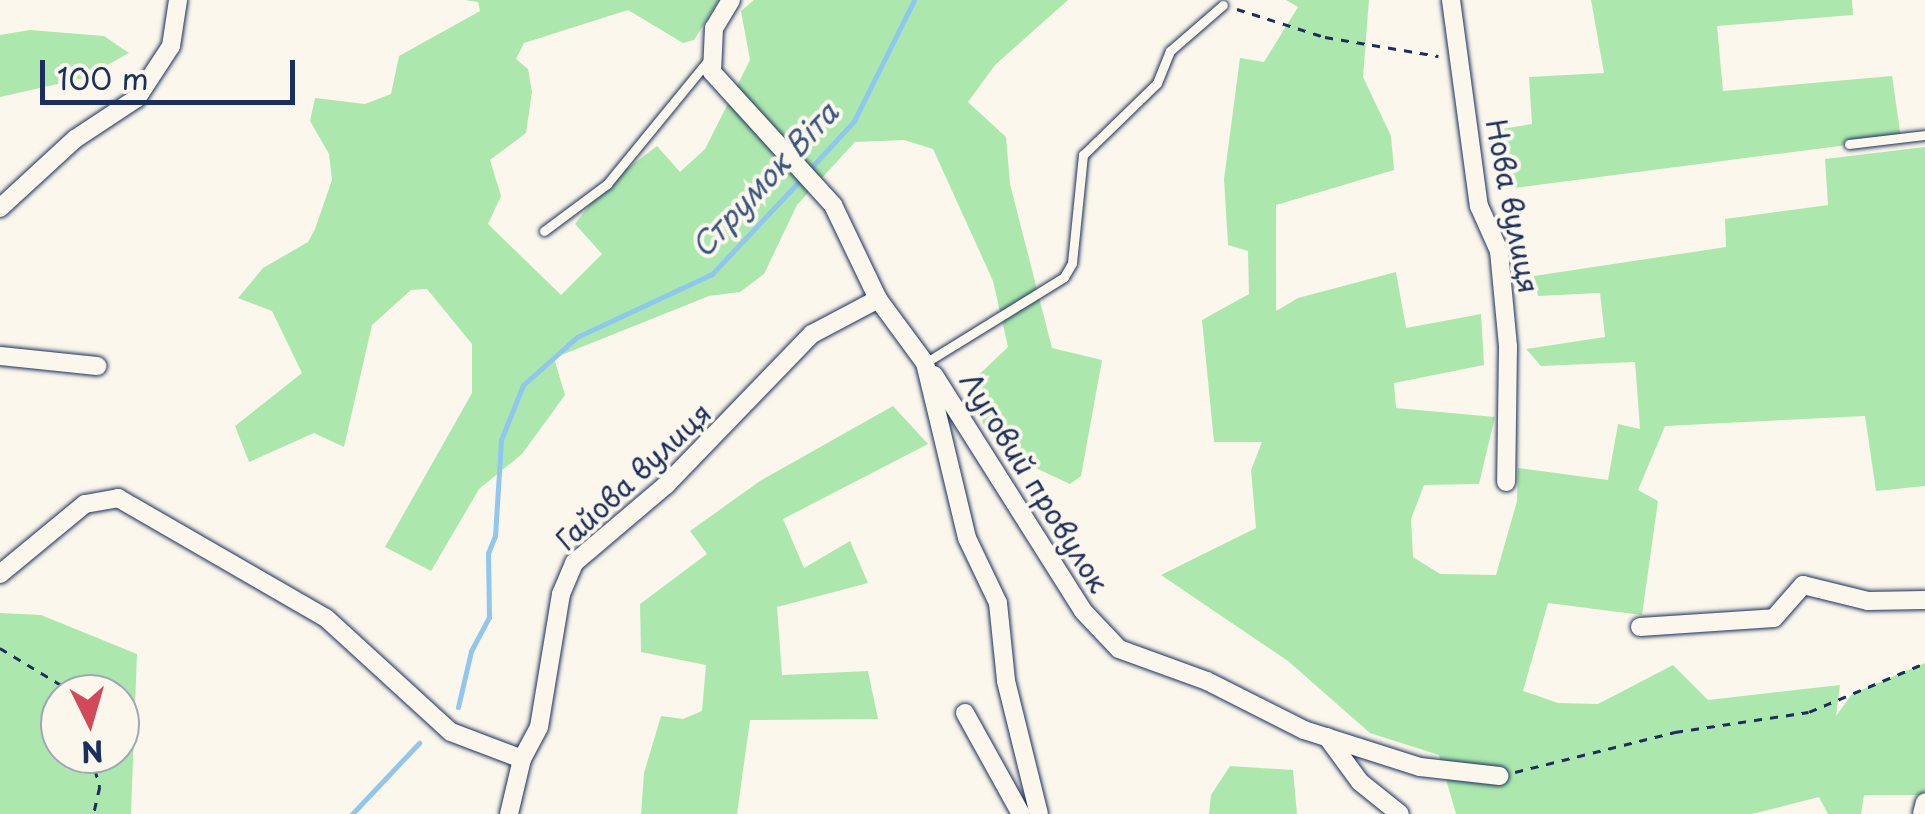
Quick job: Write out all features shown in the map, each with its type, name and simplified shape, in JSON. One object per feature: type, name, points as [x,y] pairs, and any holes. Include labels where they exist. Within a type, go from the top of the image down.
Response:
[{"type":"street","points":[[0,208],[75,140],[138,98],[171,46],[178,0]]},
{"type":"street","points":[[713,55],[714,28],[731,0]]},
{"type":"street","name":"Нова вулиця","points":[[1450,0],[1479,206],[1499,251],[1508,347],[1506,482]]},
{"type":"street","name":"Луговий провулок","points":[[713,55],[712,72],[834,205],[878,299],[925,362],[1083,611],[1120,649],[1327,738],[1360,782],[1400,814]]},
{"type":"street","name":"Гайова вулиця","points":[[510,814],[522,759],[540,726],[561,594],[574,563],[679,472],[812,334],[878,299]]},
{"type":"street","points":[[0,356],[97,366]]},
{"type":"street","points":[[925,362],[967,538],[998,603],[1006,681],[1038,814]]},
{"type":"street","points":[[0,574],[86,504],[118,498],[326,618],[451,732],[522,759]]},
{"type":"street","points":[[1640,627],[1774,618],[1803,585],[1868,601],[1925,600]]},
{"type":"street","points":[[965,713],[1021,814]]},
{"type":"street","points":[[1327,738],[1420,767],[1498,776]]},
{"type":"street","points":[[1922,814],[1925,802]]},
{"type":"lane","points":[[925,362],[942,346],[1064,276],[1072,263],[1083,156],[1157,84],[1170,50],[1224,5]]},
{"type":"lane","points":[[544,231],[607,184],[713,55]]},
{"type":"lane","points":[[1850,144],[1925,135]]},
{"type":"path","points":[[1224,5],[1325,37],[1459,60]]},
{"type":"path","points":[[0,648],[43,674]]},
{"type":"path","points":[[1498,776],[1675,732],[1809,712],[1925,664]]},
{"type":"path","points":[[94,814],[100,787],[97,774]]},
{"type":"green space","points":[[465,0],[719,0],[694,40],[683,43],[628,10],[524,43],[516,59],[528,69],[532,92],[526,133],[490,160],[501,196],[488,224],[561,295],[602,254],[575,224],[602,188],[657,146],[680,172],[705,149],[750,60],[741,11],[754,0],[1068,0],[995,65],[968,102],[1006,137],[1010,184],[1052,348],[1102,360],[1081,476],[1070,484],[1027,464],[985,428],[968,385],[1008,347],[993,281],[933,149],[904,140],[855,142],[797,205],[764,274],[740,292],[709,296],[554,358],[565,395],[522,454],[479,489],[431,571],[385,547],[472,393],[472,344],[427,289],[411,290],[372,325],[344,447],[314,433],[249,462],[235,426],[302,373],[272,311],[238,298],[263,268],[308,242],[315,229],[332,180],[329,154],[310,121],[315,98],[365,104],[391,94],[399,56],[480,11],[478,2]]},
{"type":"green space","points":[[1286,0],[1369,0],[1363,77],[1391,136],[1394,170],[1276,205],[1276,311],[1298,298],[1396,272],[1406,328],[1481,314],[1484,365],[1394,383],[1396,408],[1495,417],[1479,484],[1424,485],[1411,519],[1413,557],[1440,574],[1496,575],[1517,501],[1518,468],[1608,480],[1618,424],[1640,429],[1635,362],[1541,366],[1526,349],[1605,337],[1600,293],[1538,296],[1534,276],[1726,247],[1725,219],[1828,205],[1825,159],[1925,147],[1925,486],[1876,491],[1865,416],[1665,426],[1638,490],[1658,501],[1642,615],[1548,603],[1523,691],[1558,703],[1598,704],[1673,665],[1708,700],[1840,685],[1836,716],[1852,694],[1925,663],[1925,795],[1864,795],[1861,814],[1828,814],[1819,797],[1752,814],[1456,814],[1439,755],[1370,733],[1288,661],[1161,575],[1256,528],[1251,470],[1262,442],[1214,442],[1202,320],[1249,294],[1248,251],[1228,245],[1224,179],[1240,58],[1264,62],[1298,7]]},
{"type":"green space","points":[[1591,0],[1852,0],[1853,15],[1717,26],[1723,91],[1892,76],[1901,138],[1506,189],[1496,130],[1532,124],[1529,77],[1604,73]]},
{"type":"green space","points":[[30,30],[104,36],[129,53],[84,78],[0,97],[0,35]]},
{"type":"green space","points":[[893,406],[928,444],[783,519],[804,568],[850,541],[868,583],[777,607],[782,675],[868,671],[878,719],[750,720],[737,814],[641,814],[644,773],[661,716],[683,719],[702,711],[706,665],[641,652],[640,604],[707,554],[690,531],[760,481]]},
{"type":"green space","points":[[0,613],[41,615],[137,654],[136,674],[40,674],[40,774],[132,774],[131,814],[0,814]]},
{"type":"green space","points":[[1230,766],[1293,770],[1297,814],[1209,814],[1211,795]]},
{"type":"waterway","name":"Струмок Віта","points":[[809,170],[854,121],[914,0]]},
{"type":"waterway","name":"Струмок Віта","points":[[458,707],[471,651],[489,617],[488,553],[495,536],[501,440],[523,385],[577,337],[712,274],[802,178]]},
{"type":"waterway","name":"Струмок Віта","points":[[352,814],[419,743]]}]
